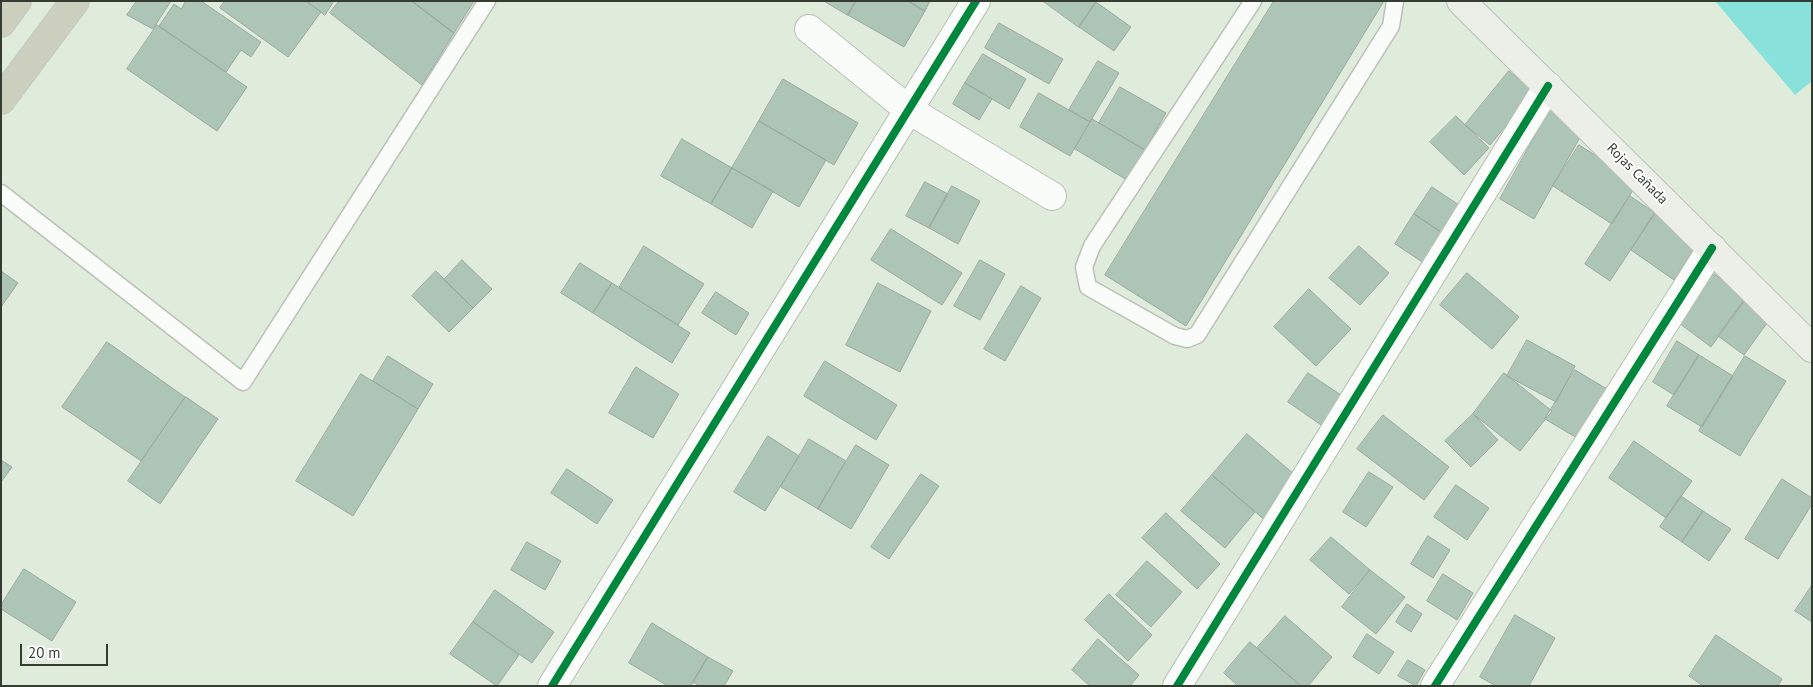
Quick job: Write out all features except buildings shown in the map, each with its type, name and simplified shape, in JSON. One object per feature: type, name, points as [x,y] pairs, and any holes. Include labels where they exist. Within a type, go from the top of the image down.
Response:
[{"type":"highway","points":[[1,23],[17,1]]},
{"type":"highway","points":[[1,100],[75,1]]},
{"type":"main road","name":"Rojas Cañada","points":[[1461,1],[1812,348]]},
{"type":"street","points":[[552,686],[976,1]]},
{"type":"street","points":[[809,29],[909,110],[1052,196]]},
{"type":"street","points":[[1177,686],[1548,86]]},
{"type":"street","points":[[1435,686],[1712,248]]},
{"type":"lane","points":[[1,193],[243,382],[487,1]]},
{"type":"lane","points":[[1253,1],[1092,246],[1084,267],[1088,287],[1175,336],[1187,339],[1197,335],[1391,26],[1395,1]]},
{"type":"water","points":[[1715,1],[1812,1],[1812,81],[1795,95]]},
{"type":"cycle path","points":[[552,686],[976,1]]},
{"type":"cycle path","points":[[1177,686],[1548,86]]},
{"type":"cycle path","points":[[1435,686],[1712,248]]}]
